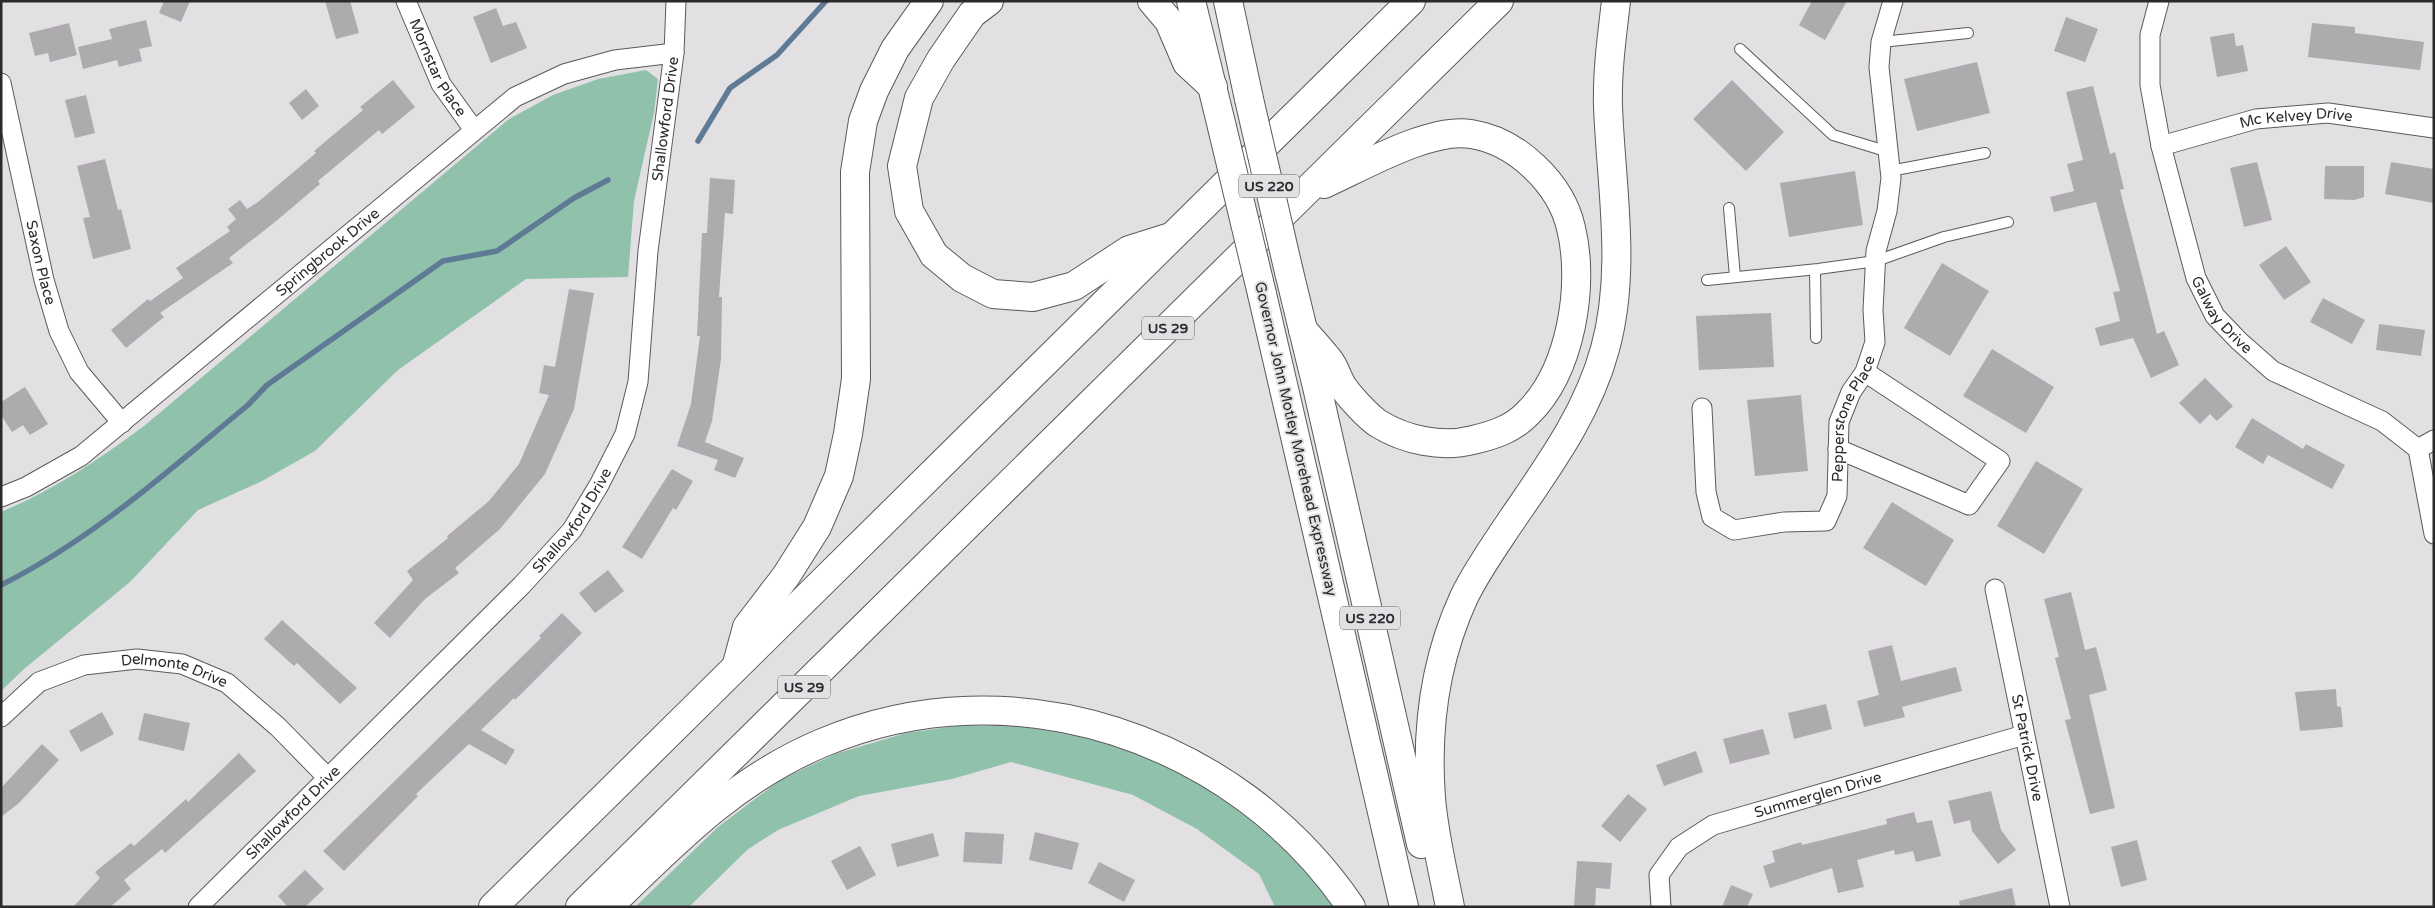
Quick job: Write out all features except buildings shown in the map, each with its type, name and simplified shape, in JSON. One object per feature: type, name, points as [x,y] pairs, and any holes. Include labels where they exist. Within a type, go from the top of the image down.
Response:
[{"type":"highway","points":[[736,668],[748,627],[786,576],[817,527],[839,476],[848,434],[856,379],[854,172],[863,121],[874,91],[895,49],[929,1]]},
{"type":"highway","points":[[989,1],[972,14],[941,59],[919,98],[902,166],[909,211],[934,255],[962,278],[994,294],[1033,297],[1074,286],[1129,250],[1170,237]]},
{"type":"highway","points":[[1152,1],[1169,21],[1187,63],[1213,86]]},
{"type":"highway","name":"Governor John Motley Morehead Expressway","points":[[1190,1],[1213,86],[1404,907]]},
{"type":"highway","name":"Governor John Motley Morehead Expressway","points":[[1228,1],[1436,907]]},
{"type":"highway","name":"US 29","points":[[580,907],[1499,1]]},
{"type":"highway","points":[[1450,907],[1431,798],[1433,700],[1446,644],[1465,595],[1489,554],[1575,426],[1593,386],[1606,348],[1614,309],[1618,270],[1608,104],[1609,54],[1616,1]]},
{"type":"highway","points":[[493,907],[1403,5]]},
{"type":"highway","points":[[1302,330],[1330,361],[1343,387],[1378,423],[1415,440],[1458,444],[1502,432],[1528,414],[1547,391],[1564,357],[1573,310],[1576,263],[1571,228],[1557,193],[1522,155],[1497,141],[1470,133],[1439,136],[1406,145],[1309,190]]},
{"type":"highway","points":[[608,907],[681,836],[720,802],[756,778],[792,758],[823,742],[905,718],[950,712],[982,711],[1022,712],[1064,717],[1134,737],[1179,756],[1246,797],[1279,824],[1334,882],[1351,907]]},
{"type":"street","name":"Mornstar Place","points":[[406,1],[441,84],[474,130]]},
{"type":"street","name":"Shallowford Drive","points":[[198,907],[522,585],[572,530],[599,485],[625,434],[638,382],[648,251],[674,53],[676,1]]},
{"type":"street","name":"Pepperstone Place","points":[[1702,408],[1706,492],[1712,517],[1734,530],[1784,522],[1826,520],[1837,496],[1839,422],[1851,392],[1865,372],[1875,342],[1876,261],[1887,211],[1890,171],[1890,152],[1881,96],[1879,67],[1881,42],[1893,1]]},
{"type":"street","name":"Galway Drive","points":[[2159,1],[2150,35],[2150,85],[2161,146],[2196,278],[2215,316],[2239,341],[2273,371],[2382,421],[2426,444],[2434,534]]},
{"type":"street","name":"Springbrook Drive","points":[[1,498],[26,488],[81,456],[515,97],[564,74],[615,60],[674,53]]},
{"type":"street","name":"Saxon Place","points":[[1,83],[44,280],[59,331],[78,372],[122,423]]},
{"type":"street","name":"Mc Kelvey Drive","points":[[2161,146],[2256,119],[2328,113],[2434,128]]},
{"type":"street","points":[[1838,449],[1969,505],[2000,461],[1865,372]]},
{"type":"street","name":"St Patrick Drive","points":[[1995,589],[2060,907]]},
{"type":"street","name":"Delmonte Drive","points":[[1,717],[39,682],[84,665],[136,659],[182,664],[227,683],[278,727],[327,777]]},
{"type":"street","name":"Summerglen Drive","points":[[1661,907],[1660,875],[1679,847],[1713,825],[2024,735]]},
{"type":"lane","points":[[1881,42],[1968,33]]},
{"type":"lane","points":[[1740,49],[1833,135],[1890,152]]},
{"type":"lane","points":[[1890,171],[1985,153]]},
{"type":"lane","points":[[1729,208],[1735,277]]},
{"type":"lane","points":[[1707,280],[1815,270],[1876,261],[1944,237],[2008,222]]},
{"type":"lane","points":[[1815,270],[1816,338]]},
{"type":"green space","points":[[646,70],[658,79],[654,113],[634,201],[628,277],[526,279],[398,370],[315,451],[262,481],[198,510],[130,582],[24,669],[1,691],[1,512],[75,474],[144,426],[509,119],[553,95],[598,79]]},
{"type":"green space","points":[[963,725],[1025,727],[1081,736],[1144,754],[1210,789],[1273,834],[1311,873],[1335,907],[1275,907],[1259,874],[1197,829],[1133,795],[1011,762],[952,779],[859,796],[778,830],[747,850],[689,907],[635,907],[718,827],[780,780],[835,754],[906,733]]},
{"type":"waterway","points":[[698,141],[730,88],[777,55],[826,1]]},
{"type":"waterway","points":[[1,585],[35,567],[99,525],[248,405],[267,385],[443,261],[497,251],[574,198],[608,180]]}]
